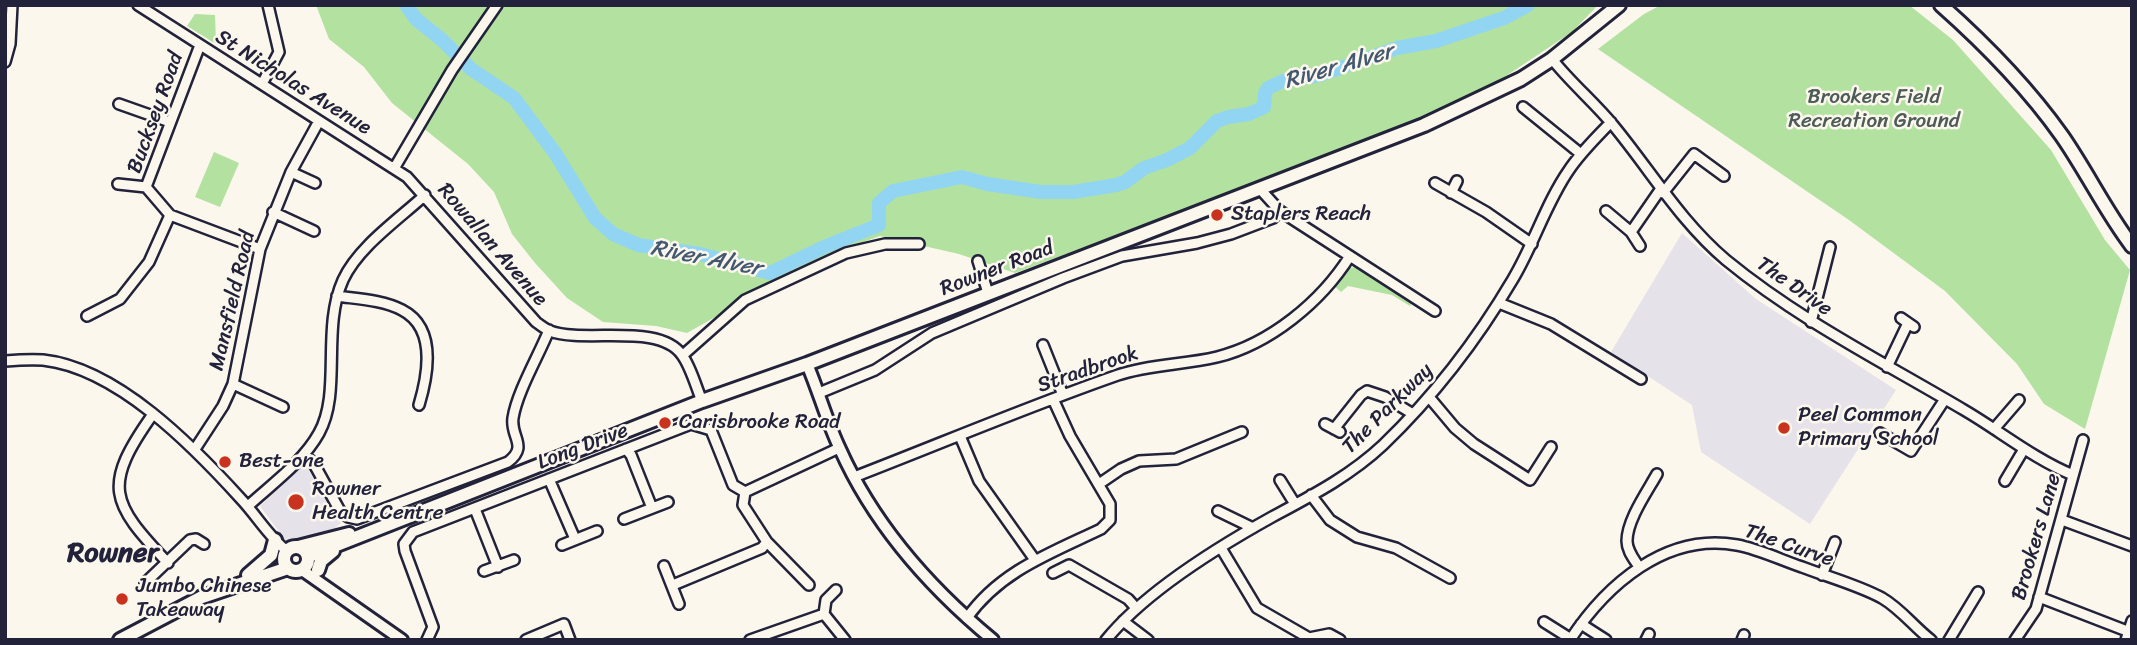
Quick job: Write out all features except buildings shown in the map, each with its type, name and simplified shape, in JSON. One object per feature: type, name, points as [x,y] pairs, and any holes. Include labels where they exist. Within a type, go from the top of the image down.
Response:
[{"type":"main road","name":"Rowner Road","points":[[309,557],[702,401],[807,364],[1424,125],[1521,79],[1552,59],[1619,5]]},
{"type":"main road","points":[[1941,5],[1975,35],[2036,102],[2063,137],[2132,246]]},
{"type":"main road","name":"Rowner Road","points":[[228,586],[289,556],[370,531]]},
{"type":"main road","points":[[248,575],[271,555],[275,540]]},
{"type":"main road","points":[[318,570],[328,554],[345,542]]},
{"type":"main road","points":[[305,550],[309,557],[307,565],[302,570],[294,571],[289,556],[305,550]]},
{"type":"main road","name":"Rowner Road","points":[[120,640],[289,556]]},
{"type":"street","points":[[5,62],[10,44],[12,5]]},
{"type":"street","name":"St Nicholas Avenue","points":[[138,5],[394,167]]},
{"type":"street","points":[[262,84],[279,52],[268,5]]},
{"type":"street","points":[[394,167],[467,46],[497,5]]},
{"type":"street","name":"Bucksey Road","points":[[200,45],[146,187],[170,215],[260,248]]},
{"type":"street","name":"The Drive","points":[[1552,59],[1611,122],[1698,234],[1724,258],[1811,322],[1945,399],[2054,468],[2073,475]]},
{"type":"street","points":[[119,104],[170,122]]},
{"type":"street","points":[[1523,107],[1581,154]]},
{"type":"street","name":"Mansfield Road","points":[[195,449],[218,415],[233,384],[260,248],[291,173],[319,121]]},
{"type":"street","name":"The Parkway","points":[[1106,640],[1136,608],[1222,548],[1364,462],[1413,414],[1460,359],[1499,303],[1532,244],[1558,188],[1581,154],[1611,122]]},
{"type":"street","points":[[1632,232],[1694,154],[1724,176]]},
{"type":"street","name":"Rowallan Avenue","points":[[394,167],[425,195],[536,322],[549,330],[567,334],[663,341],[683,355]]},
{"type":"street","points":[[291,173],[315,183]]},
{"type":"street","points":[[1451,193],[1457,181]]},
{"type":"street","points":[[1435,183],[1486,212],[1532,244]]},
{"type":"street","points":[[118,184],[146,187]]},
{"type":"street","points":[[1260,189],[1280,211],[1435,311]]},
{"type":"street","points":[[248,506],[304,454],[320,432],[328,408],[332,317],[344,279],[360,254],[425,195]]},
{"type":"street","points":[[819,393],[875,370],[932,333],[1063,278],[1122,256],[1231,234],[1273,218],[1280,211]]},
{"type":"street","points":[[1606,211],[1632,232],[1640,246]]},
{"type":"street","points":[[273,212],[314,232]]},
{"type":"street","points":[[87,316],[120,299],[149,262],[170,215]]},
{"type":"street","points":[[702,401],[683,355],[745,300],[846,253],[885,244],[919,244]]},
{"type":"street","points":[[1811,322],[1829,247]]},
{"type":"street","name":"Stradbrook","points":[[854,477],[1121,374],[1149,367],[1208,359],[1241,349],[1288,321],[1310,303],[1339,274],[1350,256]]},
{"type":"street","points":[[978,261],[988,293]]},
{"type":"street","points":[[337,296],[372,301],[402,310],[419,324],[427,345],[426,379],[419,405]]},
{"type":"street","points":[[1499,303],[1551,324],[1641,379]]},
{"type":"street","points":[[1887,367],[1907,323]]},
{"type":"street","points":[[304,454],[319,471],[340,511],[357,519],[508,462],[518,451],[519,444],[513,428],[516,410],[549,330]]},
{"type":"street","points":[[1043,345],[1063,396]]},
{"type":"street","points":[[5,361],[43,360],[83,371],[153,414],[195,449],[248,506],[289,556]]},
{"type":"street","points":[[807,364],[839,448],[854,477],[902,550],[986,638]]},
{"type":"street","points":[[233,384],[283,408]]},
{"type":"street","points":[[1333,429],[1367,391],[1385,397],[1413,414]]},
{"type":"street","points":[[1429,397],[1455,428],[1530,480],[1551,447]]},
{"type":"street","points":[[967,618],[992,589],[1013,572],[1101,529],[1110,520],[1111,510],[1099,484],[1070,436],[1053,399]]},
{"type":"street","points":[[1880,433],[1911,451],[1945,399]]},
{"type":"street","points":[[1994,429],[2019,400]]},
{"type":"street","points":[[153,414],[125,459],[119,489],[123,510],[168,563]]},
{"type":"street","name":"Long Drive","points":[[427,640],[433,627],[404,544],[412,532],[691,424],[711,430],[733,485],[745,492],[743,505],[767,542],[809,585]]},
{"type":"street","points":[[1099,484],[1139,461],[1176,459],[1242,432]]},
{"type":"street","points":[[960,436],[979,481],[1035,560]]},
{"type":"street","name":"Brookers Lane","points":[[2015,640],[2030,620],[2039,597],[2083,440]]},
{"type":"street","points":[[745,492],[839,448]]},
{"type":"street","points":[[626,449],[631,455],[652,508]]},
{"type":"street","points":[[2005,481],[2024,449]]},
{"type":"street","points":[[1639,566],[1627,541],[1637,508],[1657,474]]},
{"type":"street","points":[[549,479],[575,539]]},
{"type":"street","points":[[1280,480],[1295,504]]},
{"type":"street","points":[[1311,495],[1330,520],[1357,537],[1396,548],[1450,578]]},
{"type":"street","points":[[624,519],[668,502]]},
{"type":"street","points":[[475,509],[498,567]]},
{"type":"street","points":[[1219,511],[1253,528]]},
{"type":"street","points":[[2062,520],[2132,546]]},
{"type":"street","points":[[562,545],[597,531]]},
{"type":"street","points":[[145,583],[190,540],[196,539],[204,544]]},
{"type":"street","points":[[673,585],[762,548],[767,542]]},
{"type":"street","points":[[1822,575],[1836,542]]},
{"type":"street","name":"The Curve","points":[[1570,639],[1595,606],[1639,566],[1678,549],[1714,543],[1751,548],[1883,599],[1931,640]]},
{"type":"street","points":[[1222,548],[1258,608],[1309,638],[1329,634],[1340,640]]},
{"type":"street","points":[[309,557],[341,599]]},
{"type":"street","points":[[484,571],[514,561]]},
{"type":"street","points":[[1053,573],[1069,565],[1128,599],[1136,608]]},
{"type":"street","points":[[664,566],[679,604]]},
{"type":"street","points":[[302,570],[402,640]]},
{"type":"street","points":[[836,590],[826,600],[824,614],[845,640]]},
{"type":"street","points":[[1949,640],[1978,592]]},
{"type":"street","points":[[2039,597],[2127,635],[2132,621]]},
{"type":"street","points":[[750,640],[824,614]]},
{"type":"street","points":[[1123,621],[1148,640]]},
{"type":"street","points":[[1544,622],[1570,639]]},
{"type":"street","points":[[526,640],[564,624],[570,640]]},
{"type":"street","points":[[1581,624],[1606,640]]},
{"type":"shaded area","name":"Peel Common Primary School","points":[[1682,233],[1756,299],[1896,390],[1810,524],[1701,452],[1692,405],[1611,352]]},
{"type":"shaded area","name":"Rowner Health Centre","points":[[307,468],[341,523],[329,533],[285,540],[260,506],[299,469]]},
{"type":"green space","points":[[316,5],[1598,5],[1572,32],[1461,106],[1015,273],[959,254],[880,236],[844,249],[814,266],[786,277],[687,333],[656,326],[603,322],[567,298],[512,234],[494,192],[468,164],[392,103],[364,67],[329,39]]},
{"type":"green space","name":"Brookers Field Recreation Ground","points":[[1661,5],[1909,5],[1953,40],[2051,150],[2105,240],[2130,270],[2085,429],[2044,404],[2017,364],[1945,291],[1849,220],[1598,49],[1644,14]]},
{"type":"green space","points":[[195,14],[215,15],[216,44],[187,26]]},
{"type":"green space","points":[[214,152],[239,163],[220,207],[195,197]]},
{"type":"green space","points":[[1357,267],[1412,302],[1410,306],[1392,295],[1348,286],[1341,292],[1333,285],[1348,268]]},
{"type":"waterway","name":"River Alver","points":[[406,5],[416,19],[471,69],[514,98],[555,153],[595,218],[613,234],[638,245],[700,254],[770,273],[879,225],[879,203],[893,191],[962,177],[987,184],[1041,192],[1073,192],[1116,185],[1125,182],[1144,168],[1190,148],[1217,121],[1249,114],[1264,107],[1268,88],[1283,81],[1320,75],[1397,48],[1436,41],[1504,18],[1528,5]]},
{"type":"place","name":"Staplers Reach","points":[[1217,215]]},
{"type":"place","name":"Carisbrooke Road","points":[[665,423]]},
{"type":"place","name":"Peel Common Primary School","points":[[1784,428]]},
{"type":"place","name":"Best-one","points":[[225,462]]},
{"type":"place","name":"Rowner Health Centre","points":[[296,502]]},
{"type":"place","name":"Jumbo Chinese Takeaway","points":[[122,599]]},
{"type":"district","name":"Rowner","points":[[113,554]]}]
